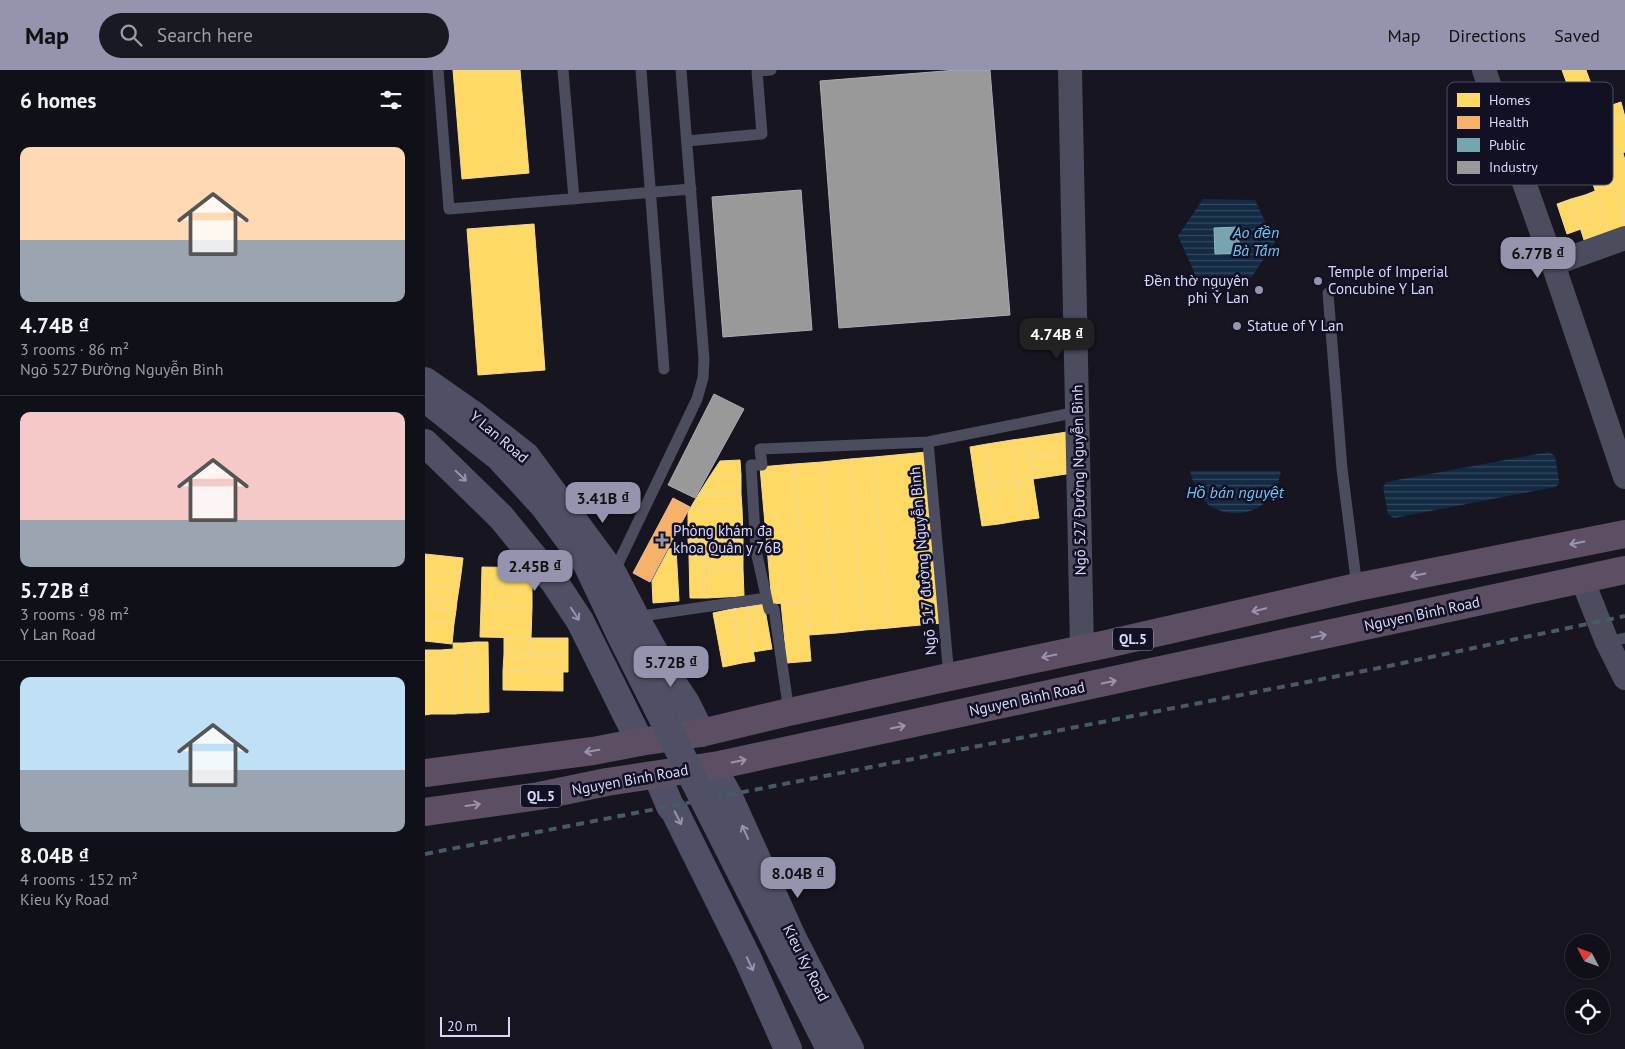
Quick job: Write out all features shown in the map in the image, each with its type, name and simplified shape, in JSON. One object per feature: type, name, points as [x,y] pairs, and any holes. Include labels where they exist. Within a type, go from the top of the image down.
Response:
[{"type":"highway","name":"QL.5","points":[[425,773],[593,751],[640,742],[701,734],[789,712],[1082,650],[1357,587],[1625,534]]},
{"type":"highway","name":"Nguyen Binh Road","points":[[425,812],[539,796],[607,782],[712,767],[1625,570]]},
{"type":"main road","name":"Y Lan Road","points":[[425,381],[475,416],[526,456],[613,574],[666,673],[686,703],[701,734]]},
{"type":"main road","points":[[425,398],[499,457],[543,505],[587,564],[621,636],[829,1049]]},
{"type":"main road","points":[[425,443],[501,517],[555,584],[580,622],[640,742]]},
{"type":"main road","name":"Kieu Ky Road","points":[[712,767],[728,795],[793,939],[850,1049]]},
{"type":"main road","points":[[657,775],[670,806],[675,812],[748,959],[788,1049]]},
{"type":"street","name":"Ngõ 527 Đường Nguyễn Bình","points":[[1070,70],[1082,650]]},
{"type":"street","points":[[1484,70],[1488,82]]},
{"type":"street","points":[[1525,185],[1624,469]]},
{"type":"street","points":[[1553,264],[1625,238]]},
{"type":"street","points":[[1581,579],[1616,640],[1625,678]]},
{"type":"lane","points":[[438,70],[449,209],[691,189]]},
{"type":"lane","points":[[563,70],[574,199]]},
{"type":"lane","points":[[641,70],[664,369]]},
{"type":"lane","points":[[613,574],[697,399],[703,378],[705,359],[681,70]]},
{"type":"lane","points":[[687,141],[762,134],[757,71],[771,70]]},
{"type":"lane","points":[[1327,293],[1344,494],[1357,587]]},
{"type":"lane","points":[[789,712],[774,609],[769,609],[756,551],[751,465],[761,465],[760,448],[928,442],[1077,412]]},
{"type":"lane","name":"Ngõ 517 đường Nguyễn Bình","points":[[928,442],[949,677]]},
{"type":"lane","points":[[635,617],[767,598]]},
{"type":"water","name":"Ao đền Bà Tấm","points":[[1203,199],[1255,200],[1275,242],[1249,281],[1198,281],[1178,236]],"holes":[[[1238,227],[1239,253],[1215,254],[1214,229]]]},
{"type":"water","points":[[1549,452],[1555,456],[1559,484],[1555,487],[1394,518],[1388,514],[1383,487],[1386,482]]},
{"type":"water","name":"Hồ bán nguyệt","points":[[1190,471],[1281,471],[1275,490],[1264,503],[1256,509],[1247,512],[1228,513],[1210,506],[1202,499],[1196,489]]},
{"type":"building: Homes","points":[[453,70],[520,70],[529,173],[462,179]]},
{"type":"building: Homes","points":[[1562,70],[1586,70],[1590,82],[1566,82]]},
{"type":"building: Homes","points":[[1621,102],[1625,117],[1613,121],[1613,105]]},
{"type":"building: Homes","points":[[1625,117],[1625,152],[1613,156],[1613,121]]},
{"type":"building: Homes","points":[[1623,153],[1625,160],[1625,223],[1613,185],[1613,156]]},
{"type":"building: Homes","points":[[1593,185],[1612,185],[1625,223],[1625,227],[1609,232]]},
{"type":"building: Homes","points":[[1595,191],[1609,232],[1598,236],[1585,195]]},
{"type":"building: Homes","points":[[1585,195],[1598,236],[1584,240],[1571,199]]},
{"type":"building: Homes","points":[[1571,199],[1581,229],[1567,234],[1557,204]]},
{"type":"building: Homes","points":[[534,224],[545,370],[478,375],[467,229]]},
{"type":"building: Homes","points":[[1067,432],[1070,452],[1030,458],[1027,438]]},
{"type":"building: Homes","points":[[1027,438],[1033,479],[1017,482],[1012,440]]},
{"type":"building: Homes","points":[[1012,440],[1017,482],[993,485],[987,444]]},
{"type":"building: Homes","points":[[987,444],[993,485],[976,488],[970,447]]},
{"type":"building: Homes","points":[[927,452],[942,623],[889,628],[874,457]]},
{"type":"building: Homes","points":[[1070,452],[1073,473],[1033,479],[1030,458]]},
{"type":"building: Homes","points":[[874,457],[889,628],[865,630],[850,459]]},
{"type":"building: Homes","points":[[850,459],[865,630],[837,633],[822,462]]},
{"type":"building: Homes","points":[[740,460],[741,475],[710,476],[720,461]]},
{"type":"building: Homes","points":[[822,462],[837,633],[809,635],[794,464]]},
{"type":"building: Homes","points":[[794,464],[806,601],[772,604],[760,467]]},
{"type":"building: Homes","points":[[741,475],[741,494],[698,495],[710,476]]},
{"type":"building: Homes","points":[[1033,479],[1039,518],[1023,520],[1017,482]]},
{"type":"building: Homes","points":[[1017,482],[1023,520],[999,524],[993,485]]},
{"type":"building: Homes","points":[[993,485],[999,524],[982,526],[976,488]]},
{"type":"building: Homes","points":[[741,494],[742,508],[688,512],[698,495]]},
{"type":"building: Homes","points":[[742,508],[743,539],[688,540],[688,512]]},
{"type":"building: Homes","points":[[743,539],[743,555],[689,556],[688,540]]},
{"type":"building: Homes","points":[[676,548],[679,601],[653,603],[652,581],[669,549]]},
{"type":"building: Homes","points":[[425,554],[463,558],[461,574],[425,570]]},
{"type":"building: Homes","points":[[743,555],[743,569],[707,570],[706,556]]},
{"type":"building: Homes","points":[[689,556],[706,556],[707,598],[690,598]]},
{"type":"building: Homes","points":[[482,567],[532,568],[532,608],[481,607]]},
{"type":"building: Homes","points":[[743,569],[744,596],[707,598],[707,570]]},
{"type":"building: Homes","points":[[425,570],[461,574],[459,588],[425,584]]},
{"type":"building: Homes","points":[[425,584],[459,588],[457,601],[425,597]]},
{"type":"building: Homes","points":[[425,597],[457,601],[456,610],[425,606]]},
{"type":"building: Homes","points":[[806,601],[811,661],[787,663],[781,603]]},
{"type":"building: Homes","points":[[764,604],[772,649],[753,652],[745,607]]},
{"type":"building: Homes","points":[[425,606],[456,610],[454,624],[425,620]]},
{"type":"building: Homes","points":[[481,607],[532,608],[531,638],[480,637]]},
{"type":"building: Homes","points":[[745,607],[755,661],[742,663],[732,609]]},
{"type":"building: Homes","points":[[732,609],[742,663],[723,667],[713,613]]},
{"type":"building: Homes","points":[[425,620],[454,624],[452,644],[425,641]]},
{"type":"building: Homes","points":[[504,637],[531,638],[531,655],[504,654]]},
{"type":"building: Homes","points":[[531,638],[568,638],[568,655],[531,655]]},
{"type":"building: Homes","points":[[475,642],[477,713],[466,713],[464,643]]},
{"type":"building: Homes","points":[[475,642],[488,642],[489,712],[477,713]]},
{"type":"building: Homes","points":[[453,643],[464,643],[466,713],[455,714]]},
{"type":"building: Homes","points":[[453,649],[455,714],[442,714],[441,650]]},
{"type":"building: Homes","points":[[425,650],[430,650],[431,714],[425,715]]},
{"type":"building: Homes","points":[[430,650],[441,650],[442,714],[431,714]]},
{"type":"building: Homes","points":[[504,654],[568,655],[568,672],[503,671]]},
{"type":"building: Homes","points":[[503,671],[563,672],[563,691],[503,690]]},
{"type":"building: Health","name":"Phòng khám đa khoa Quân y 76B","points":[[673,498],[690,507],[650,582],[633,573]]},
{"type":"building: Public","points":[[1238,227],[1240,253],[1215,254],[1214,228]]},
{"type":"building: Industry","points":[[957,70],[990,70],[1010,315],[839,328],[820,81]]},
{"type":"building: Industry","points":[[801,190],[812,330],[723,337],[712,197]]},
{"type":"building: Industry","points":[[714,394],[744,409],[695,498],[668,485]]},
{"type":"railway","points":[[425,854],[1379,668],[1625,616]]},
{"type":"place","name":"Temple of Imperial Concubine Y Lan","points":[[1318,281]]},
{"type":"place","name":"Đền thờ nguyên phi Ỷ Lan","points":[[1259,290]]},
{"type":"place","name":"Statue of Y Lan","points":[[1237,326]]},
{"type":"place","name":"Phòng khám đa khoa Quân y 76B","points":[[662,540]]}]
